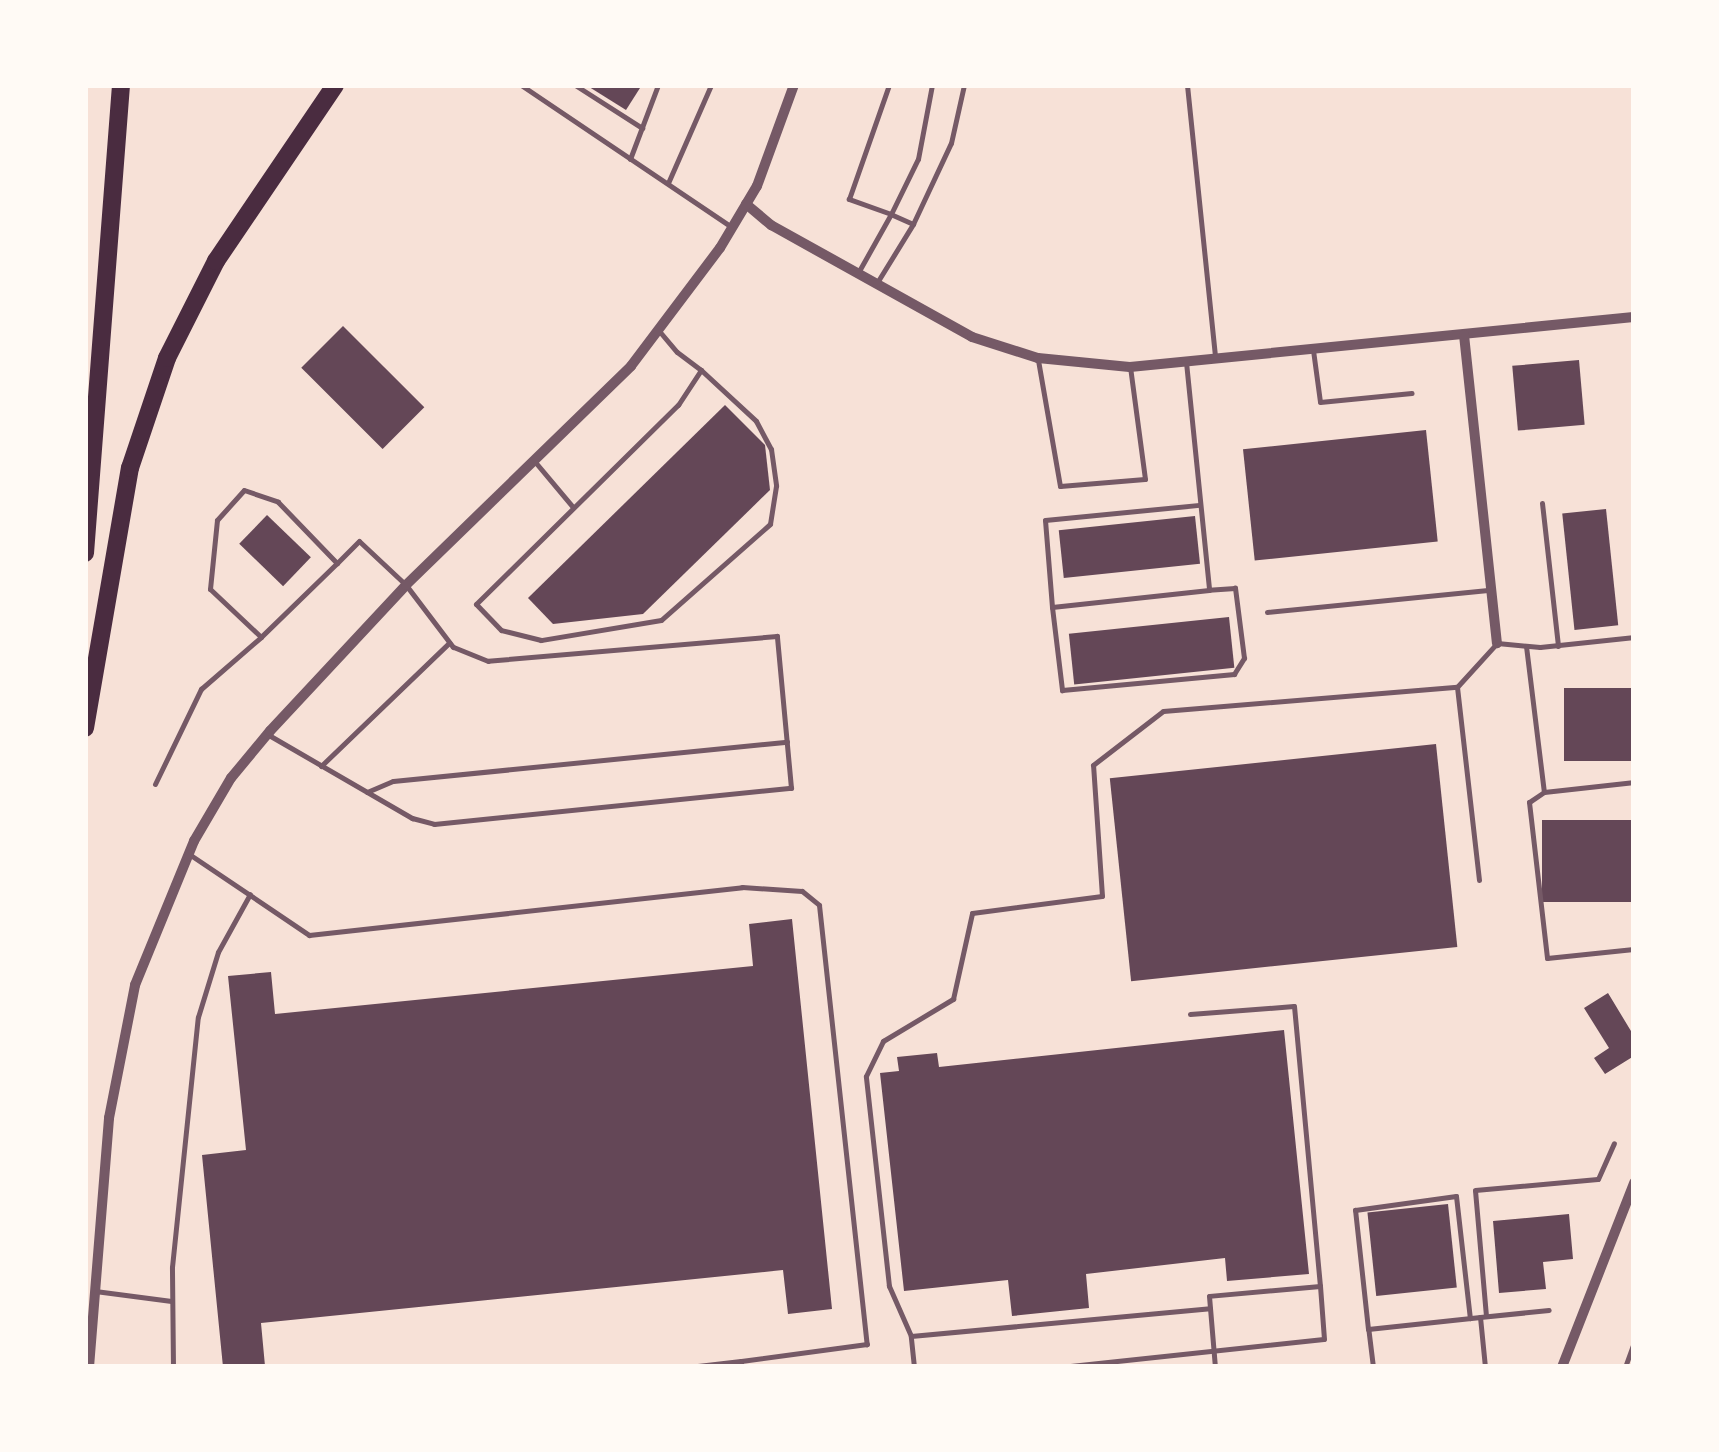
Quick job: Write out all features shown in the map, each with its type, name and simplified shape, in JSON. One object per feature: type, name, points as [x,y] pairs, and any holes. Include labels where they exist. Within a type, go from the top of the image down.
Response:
[{"type":"highway","points":[[85,553],[121,85]]},
{"type":"highway","points":[[85,728],[130,468],[166,358],[216,261],[335,85]]},
{"type":"street","points":[[89,1367],[109,1118],[134,984],[188,852],[231,778],[267,734],[406,585],[535,461],[658,330],[746,204],[794,85]]},
{"type":"street","points":[[746,204],[771,226],[878,281],[972,337],[1038,358],[1130,367],[1634,318]]},
{"type":"street","points":[[1464,336],[1497,643]]},
{"type":"street","points":[[1562,1367],[1634,1182]]},
{"type":"lane","points":[[521,85],[732,228]]},
{"type":"lane","points":[[575,85],[642,128]]},
{"type":"lane","points":[[630,159],[658,85]]},
{"type":"lane","points":[[668,184],[711,85]]},
{"type":"lane","points":[[889,85],[882,119],[849,199],[913,224]]},
{"type":"lane","points":[[859,271],[918,159],[932,85]]},
{"type":"lane","points":[[878,281],[913,224],[950,143],[964,85]]},
{"type":"lane","points":[[1187,85],[1216,360]]},
{"type":"lane","points":[[658,330],[702,370],[756,420],[770,449],[776,486],[770,524],[661,620],[541,640],[501,630],[476,604],[678,405],[702,370]]},
{"type":"lane","points":[[1313,350],[1320,402],[1412,393]]},
{"type":"lane","points":[[1038,358],[1060,486],[1145,479],[1130,367]]},
{"type":"lane","points":[[1186,362],[1209,590]]},
{"type":"lane","points":[[535,461],[572,506]]},
{"type":"lane","points":[[262,637],[210,589],[216,520],[244,490],[278,502],[337,562]]},
{"type":"lane","points":[[1542,503],[1558,646]]},
{"type":"lane","points":[[1052,607],[1235,588],[1244,658],[1234,674],[1062,690],[1052,607],[1045,520],[1201,505]]},
{"type":"lane","points":[[155,784],[201,689],[262,637],[359,541],[406,585],[449,642],[488,661],[777,636],[791,788],[434,824],[367,792],[267,734]]},
{"type":"lane","points":[[1267,612],[1492,590]]},
{"type":"lane","points":[[914,1367],[911,1336],[889,1286],[866,1076],[884,1041],[954,999],[972,913],[1102,896],[1093,766],[1163,712],[1457,687],[1497,643],[1558,646],[1634,637]]},
{"type":"lane","points":[[322,766],[449,642]]},
{"type":"lane","points":[[1526,646],[1544,792]]},
{"type":"lane","points":[[1457,687],[1479,880]]},
{"type":"lane","points":[[367,792],[393,780],[787,742]]},
{"type":"lane","points":[[1634,782],[1544,792],[1529,802],[1547,958],[1634,949]]},
{"type":"lane","points":[[188,852],[310,934],[742,887],[802,891],[820,905],[867,1344],[741,1364],[690,1367]]},
{"type":"lane","points":[[174,1367],[171,1301],[198,1016],[218,952],[250,894]]},
{"type":"lane","points":[[1060,1367],[1324,1339],[1294,1006],[1190,1014]]},
{"type":"lane","points":[[1486,1367],[1475,1190],[1598,1179],[1614,1143]]},
{"type":"lane","points":[[1372,1367],[1354,1210],[1456,1196],[1470,1318]]},
{"type":"lane","points":[[1215,1367],[1209,1296],[1320,1286]]},
{"type":"lane","points":[[95,1291],[171,1301]]},
{"type":"lane","points":[[911,1336],[1210,1308]]},
{"type":"lane","points":[[1368,1329],[1549,1310]]},
{"type":"lane","points":[[1625,1367],[1634,1342]]},
{"type":"building","points":[[586,85],[635,85],[640,88],[626,110]]},
{"type":"building","points":[[343,326],[424,407],[383,449],[301,368]]},
{"type":"building","points":[[1579,360],[1585,425],[1518,431],[1512,366]]},
{"type":"building","points":[[725,405],[765,445],[770,490],[643,614],[553,624],[528,598]]},
{"type":"building","points":[[1426,430],[1438,541],[1255,561],[1243,449]]},
{"type":"building","points":[[1606,509],[1618,625],[1574,630],[1562,514]]},
{"type":"building","points":[[267,515],[311,557],[283,586],[239,544]]},
{"type":"building","points":[[1195,516],[1200,564],[1064,578],[1059,530]]},
{"type":"building","points":[[1229,617],[1234,668],[1074,685],[1069,634]]},
{"type":"building","points":[[1564,688],[1634,688],[1634,761],[1564,761]]},
{"type":"building","points":[[1436,744],[1457,947],[1131,981],[1110,778]]},
{"type":"building","points":[[1542,820],[1634,820],[1634,902],[1542,902]]},
{"type":"building","points":[[792,919],[832,1309],[788,1314],[783,1270],[261,1323],[265,1366],[223,1367],[202,1155],[246,1150],[228,976],[271,972],[275,1014],[753,966],[749,924]]},
{"type":"building","points":[[1608,993],[1634,1036],[1634,1056],[1605,1074],[1594,1058],[1609,1048],[1584,1008]]},
{"type":"building","points":[[1284,1030],[1309,1274],[1227,1281],[1225,1258],[1086,1274],[1089,1308],[1012,1316],[1008,1280],[904,1291],[880,1073],[899,1071],[897,1057],[937,1053],[939,1067]]},
{"type":"building","points":[[1448,1204],[1457,1288],[1376,1296],[1367,1212]]},
{"type":"building","points":[[1569,1214],[1573,1259],[1543,1262],[1546,1289],[1499,1293],[1493,1221]]}]
